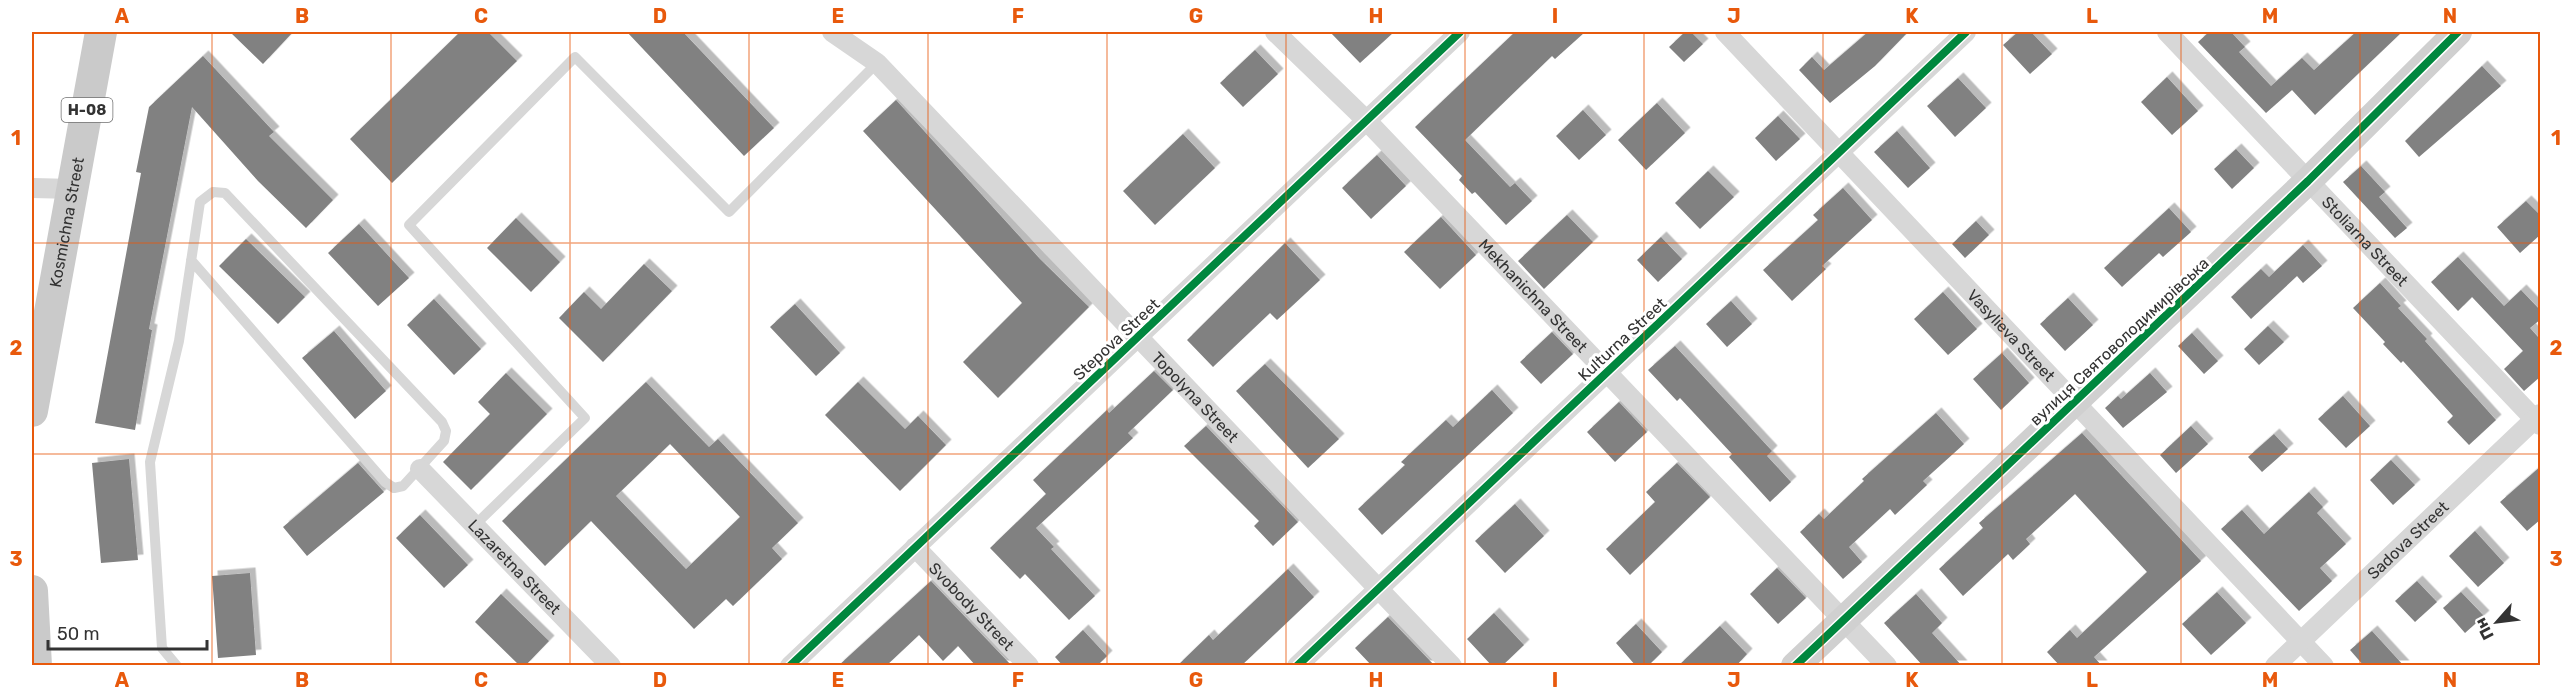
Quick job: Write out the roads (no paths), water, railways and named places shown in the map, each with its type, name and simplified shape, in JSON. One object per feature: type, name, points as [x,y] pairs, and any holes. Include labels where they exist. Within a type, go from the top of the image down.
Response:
[{"type":"main road","name":"Kosmichna Street","points":[[32,411],[74,189],[100,32]]},
{"type":"main road","points":[[32,591],[36,666]]},
{"type":"street","name":"Topolyna Street","points":[[832,32],[877,63],[1452,666]]},
{"type":"street","name":"Mekhanichna Street","points":[[1275,32],[1366,120],[1887,666]]},
{"type":"street","name":"Stepova Street","points":[[790,666],[1460,32]]},
{"type":"street","name":"Vasylieva Street","points":[[1725,32],[2324,666]]},
{"type":"street","name":"Kulturna Street","points":[[1297,666],[1966,32]]},
{"type":"street","name":"Stoliarna Street","points":[[2167,32],[2539,419]]},
{"type":"street","name":"вулиця Святоволодимирівська","points":[[1795,666],[2308,180],[2458,32]]},
{"type":"street","points":[[32,188],[74,189]]},
{"type":"street","name":"Sadova Street","points":[[2275,666],[2539,419]]},
{"type":"street","name":"Lazaretna Street","points":[[420,468],[611,666]]},
{"type":"street","name":"Svobody Street","points":[[915,547],[1029,666]]},
{"type":"lane","points":[[476,524],[585,418],[409,225],[575,57],[729,212],[877,63]]},
{"type":"lane","points":[[177,666],[162,648],[150,462],[179,341],[191,260],[200,202],[213,192],[225,193],[441,422],[446,431],[444,441],[403,486],[394,488],[385,482],[191,260]]}]
